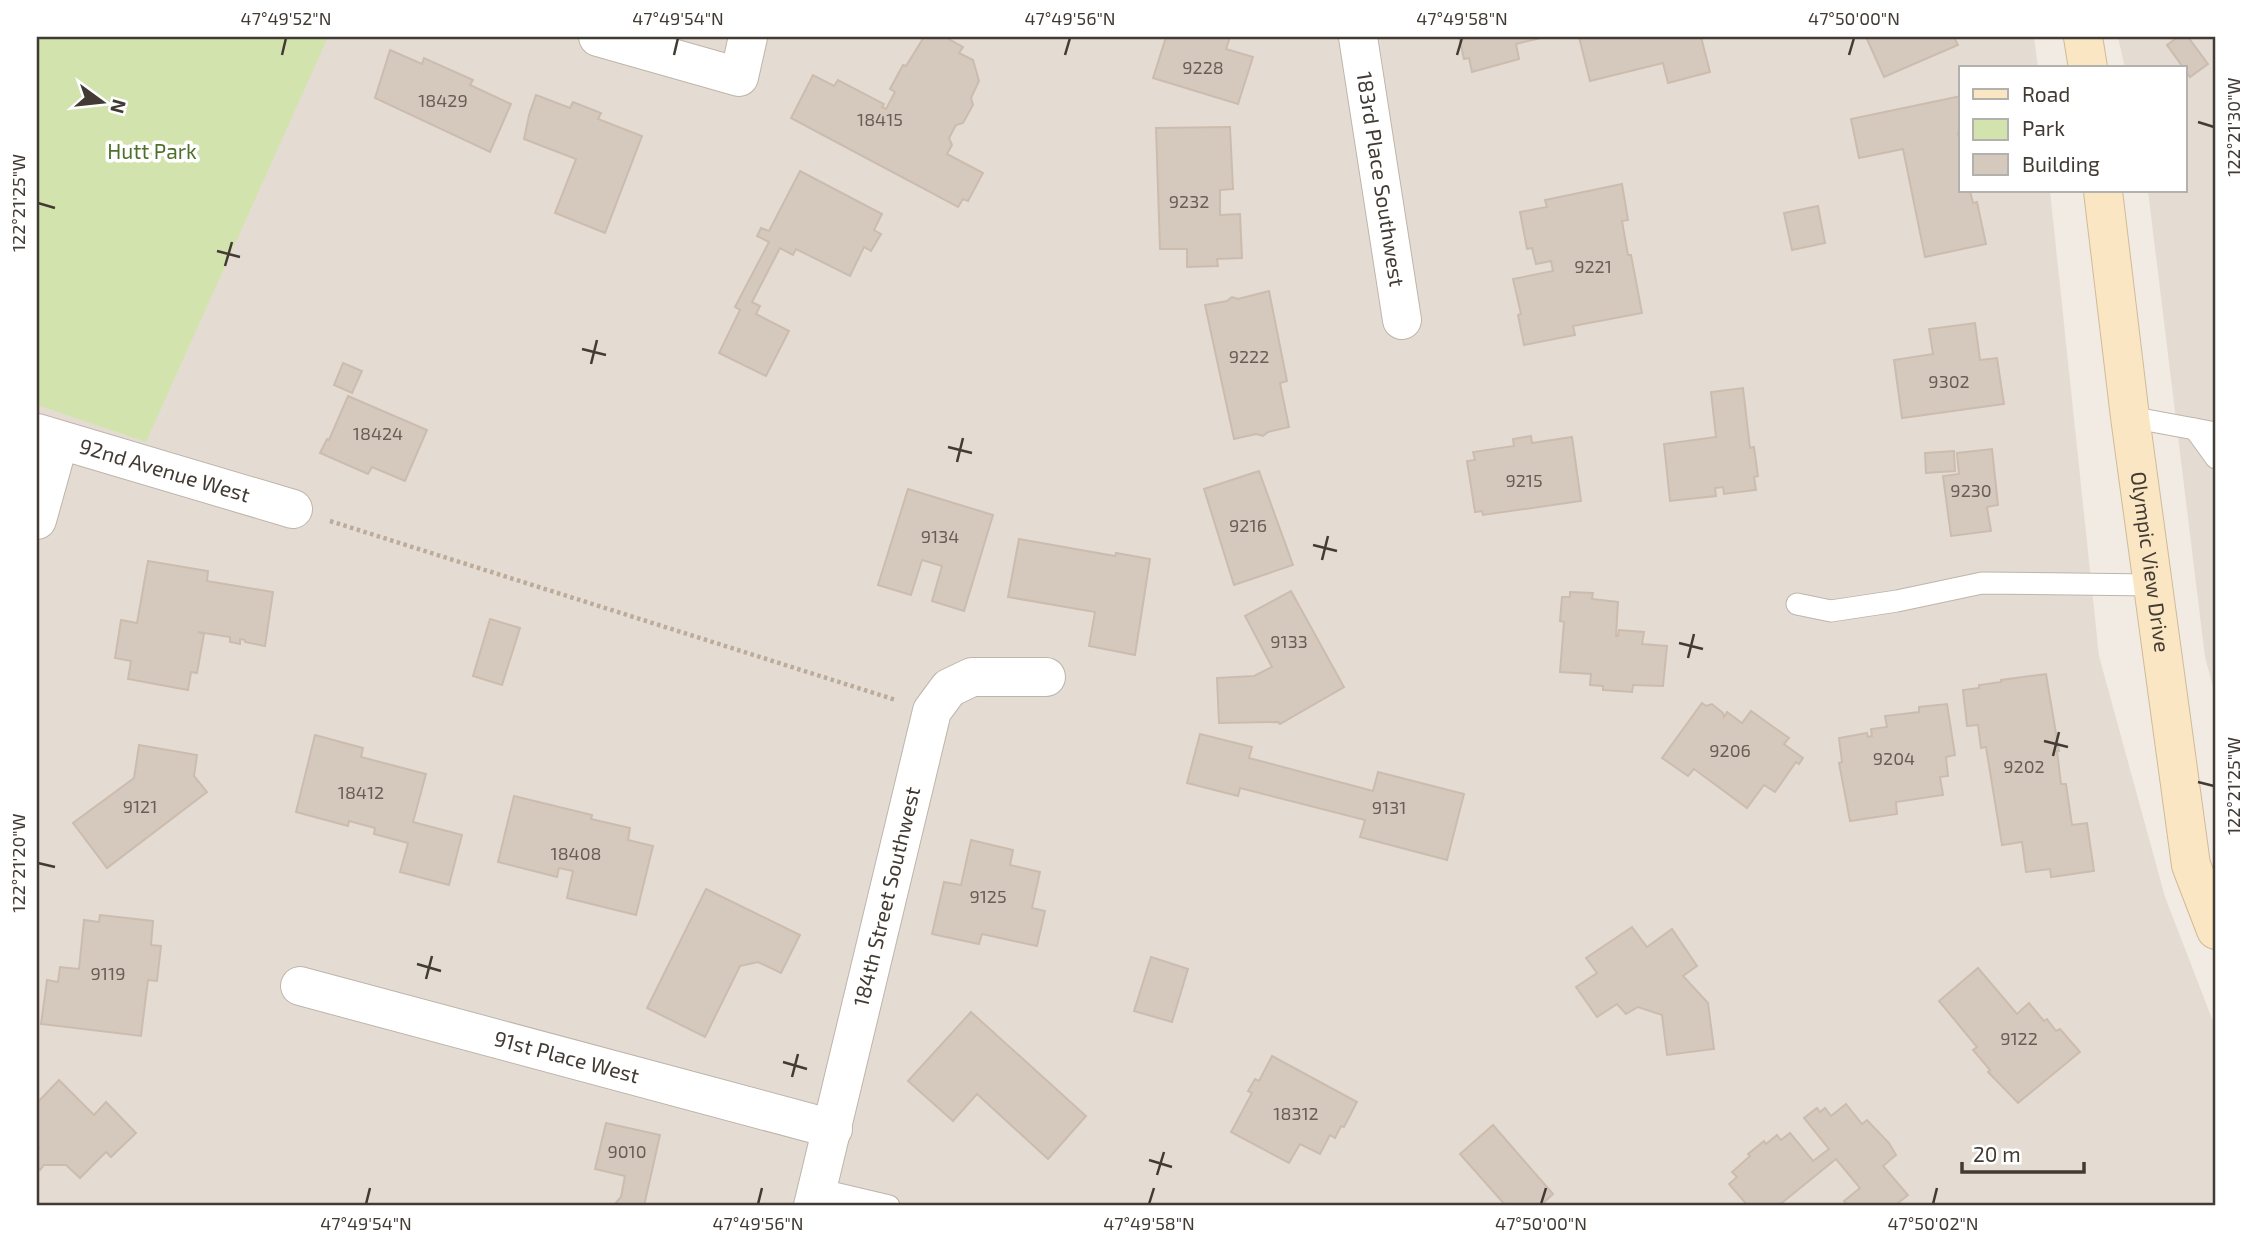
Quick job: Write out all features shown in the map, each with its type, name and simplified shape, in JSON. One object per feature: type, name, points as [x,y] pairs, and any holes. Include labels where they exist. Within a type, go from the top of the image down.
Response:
[{"type":"main road","points":[[2083,37],[2088,66]]},
{"type":"main road","name":"Olympic View Drive","points":[[2103,192],[2130,417],[2191,865],[2216,930]]},
{"type":"street","points":[[598,37],[739,77],[747,37]]},
{"type":"street","name":"183rd Place Southwest","points":[[1358,37],[1402,320]]},
{"type":"street","points":[[37,520],[48,437]]},
{"type":"street","name":"92nd Avenue West","points":[[48,437],[293,509]]},
{"type":"street","name":"184th Street Southwest","points":[[815,1197],[932,711],[949,688],[972,677],[1046,677]]},
{"type":"street","name":"91st Place West","points":[[300,986],[833,1129]]},
{"type":"lane","points":[[2130,417],[2216,433]]},
{"type":"lane","points":[[2195,429],[2216,458]]},
{"type":"lane","points":[[1797,604],[1831,611],[1982,583],[2152,585]]},
{"type":"lane","points":[[815,1197],[888,1206]]},
{"type":"path","points":[[293,509],[932,711]]},
{"type":"shaded area","points":[[37,37],[2034,37],[2038,66],[1959,66],[1959,192],[2050,192],[2099,656],[2165,897],[2216,1029],[2216,1206],[37,1206]]},
{"type":"shaded area","points":[[2118,37],[2216,37],[2216,698],[2205,657],[2148,192],[2186,192],[2186,66],[2125,66]]},
{"type":"green space","name":"Hutt Park","points":[[37,37],[328,37],[146,442],[37,405]]},
{"type":"building","points":[[924,37],[945,37],[963,47],[959,53],[973,60],[979,81],[971,98],[973,105],[963,123],[956,125],[949,138],[952,145],[947,154],[983,173],[968,201],[963,199],[958,207],[791,118],[813,75],[834,86],[838,80],[884,104],[882,107],[886,109],[895,92],[890,89],[903,65],[906,66]]},
{"type":"building","points":[[1166,37],[1230,37],[1226,49],[1253,57],[1238,104],[1153,78]]},
{"type":"building","points":[[1459,37],[1545,37],[1516,44],[1519,59],[1472,72],[1469,58],[1464,59]]},
{"type":"building","points":[[1579,37],[1701,37],[1710,72],[1668,83],[1663,63],[1590,81]]},
{"type":"building","points":[[1866,37],[1954,37],[1958,45],[1884,77]]},
{"type":"building","points":[[2178,37],[2188,37],[2208,64],[2190,77],[2186,66],[2182,66],[2167,45]]},
{"type":"building","points":[[390,50],[422,64],[424,58],[473,80],[470,85],[511,104],[490,152],[375,98]]},
{"type":"building","points":[[536,95],[570,108],[573,102],[601,113],[598,119],[642,136],[605,233],[555,213],[576,159],[524,139]]},
{"type":"building","points":[[1959,96],[1959,192],[1970,192],[1973,203],[1977,202],[1986,244],[1925,257],[1903,149],[1859,158],[1851,119]]},
{"type":"building","points":[[1230,127],[1233,189],[1220,190],[1220,215],[1240,214],[1242,258],[1217,259],[1218,266],[1187,267],[1187,249],[1160,249],[1156,128]]},
{"type":"building","points":[[800,171],[882,214],[874,230],[881,234],[871,251],[864,247],[850,276],[796,249],[793,255],[780,248],[752,302],[760,306],[756,314],[789,331],[766,376],[719,353],[740,310],[735,307],[769,242],[757,236],[761,228],[769,231]]},
{"type":"building","points":[[1622,184],[1628,220],[1622,221],[1642,313],[1573,326],[1575,335],[1524,345],[1518,315],[1521,314],[1513,279],[1553,271],[1551,261],[1536,264],[1532,248],[1527,249],[1520,212],[1547,207],[1545,200]]},
{"type":"building","points":[[1818,206],[1825,243],[1792,250],[1784,213]]},
{"type":"building","points":[[1269,291],[1287,381],[1280,383],[1289,427],[1268,432],[1263,436],[1256,434],[1234,439],[1205,305]]},
{"type":"building","points":[[1975,323],[1980,360],[1997,358],[2004,404],[1902,418],[1894,360],[1933,354],[1929,329]]},
{"type":"building","points":[[343,363],[362,371],[352,393],[334,385]]},
{"type":"building","points":[[1743,388],[1750,448],[1754,447],[1758,476],[1754,477],[1756,490],[1724,494],[1723,487],[1715,488],[1716,496],[1670,501],[1664,444],[1716,437],[1711,392]]},
{"type":"building","points":[[348,396],[427,430],[405,481],[372,467],[368,474],[320,453],[327,439],[329,440]]},
{"type":"building","points":[[1531,436],[1532,443],[1572,437],[1581,501],[1483,515],[1482,511],[1475,512],[1467,461],[1475,460],[1473,452],[1514,446],[1513,439]]},
{"type":"building","points":[[1992,449],[1998,505],[1987,507],[1991,531],[1951,536],[1943,476],[1959,474],[1957,453]]},
{"type":"building","points":[[1954,451],[1955,471],[1926,473],[1925,453]]},
{"type":"building","points":[[1259,471],[1293,565],[1234,585],[1204,489]]},
{"type":"building","points":[[908,489],[993,515],[964,611],[932,601],[942,566],[922,560],[911,595],[878,585]]},
{"type":"building","points":[[1019,539],[1115,556],[1116,553],[1150,559],[1135,655],[1089,646],[1095,612],[1008,597]]},
{"type":"building","points":[[148,561],[208,571],[207,581],[273,592],[265,646],[240,639],[240,644],[230,642],[230,637],[198,632],[204,634],[197,673],[191,672],[188,690],[128,679],[131,661],[115,658],[121,620],[137,623]]},
{"type":"building","points":[[1291,591],[1344,687],[1280,724],[1219,723],[1217,678],[1254,676],[1272,667],[1245,616]]},
{"type":"building","points":[[1570,592],[1593,593],[1592,599],[1618,602],[1616,636],[1619,630],[1644,632],[1642,644],[1667,646],[1663,686],[1633,685],[1632,692],[1603,690],[1603,686],[1590,685],[1591,674],[1560,672],[1564,622],[1560,621],[1562,597],[1570,597]]},
{"type":"building","points":[[490,619],[520,628],[502,685],[473,676]]},
{"type":"building","points":[[2046,674],[2059,751],[2061,784],[2066,784],[2072,825],[2087,823],[2094,871],[2051,877],[2050,869],[2026,872],[2022,842],[2002,845],[1986,747],[1981,748],[1978,725],[1967,726],[1963,690],[1979,688],[1979,685],[2001,680]]},
{"type":"building","points":[[1702,703],[1706,706],[1712,704],[1724,717],[1727,712],[1742,723],[1751,711],[1789,738],[1784,744],[1803,758],[1799,764],[1796,762],[1775,792],[1764,785],[1747,808],[1694,769],[1688,776],[1662,758]]},
{"type":"building","points":[[1947,704],[1955,755],[1946,757],[1948,776],[1940,777],[1943,795],[1896,802],[1897,814],[1850,821],[1839,763],[1842,762],[1839,738],[1867,733],[1868,737],[1872,736],[1871,729],[1887,727],[1885,716],[1919,712],[1919,707]]},
{"type":"building","points":[[1200,734],[1252,747],[1249,758],[1373,791],[1378,772],[1464,794],[1447,860],[1360,837],[1365,820],[1240,788],[1238,796],[1187,783]]},
{"type":"building","points":[[315,735],[363,748],[361,757],[426,774],[413,822],[462,835],[449,885],[400,872],[408,843],[374,834],[375,828],[349,821],[348,826],[296,812]]},
{"type":"building","points":[[139,745],[197,755],[194,776],[207,792],[107,868],[73,823],[134,778]]},
{"type":"building","points":[[514,796],[592,815],[591,819],[630,828],[628,840],[653,846],[636,915],[567,898],[573,871],[559,868],[557,877],[498,862]]},
{"type":"building","points":[[971,840],[1013,850],[1010,865],[1040,872],[1032,908],[1045,911],[1037,946],[982,934],[979,944],[932,934],[944,882],[961,885]]},
{"type":"building","points":[[706,889],[800,935],[781,973],[758,962],[740,966],[705,1037],[647,1008]]},
{"type":"building","points":[[100,915],[153,921],[151,945],[161,946],[157,981],[148,980],[141,1036],[41,1024],[47,980],[58,982],[60,967],[79,969],[84,920],[99,922]]},
{"type":"building","points":[[1632,927],[1647,947],[1672,929],[1697,966],[1683,976],[1708,1003],[1714,1049],[1667,1055],[1662,1015],[1638,1007],[1626,1014],[1617,1004],[1597,1017],[1576,987],[1597,973],[1586,958]]},
{"type":"building","points":[[1151,957],[1188,969],[1172,1022],[1134,1011]]},
{"type":"building","points":[[1978,968],[2017,1014],[2029,1003],[2044,1021],[2047,1019],[2056,1031],[2060,1029],[2080,1052],[2018,1103],[1988,1072],[1990,1070],[1973,1050],[1977,1047],[1939,1001]]},
{"type":"building","points":[[971,1012],[1086,1116],[1048,1159],[977,1094],[953,1121],[908,1081]]},
{"type":"building","points":[[1272,1056],[1357,1102],[1344,1127],[1341,1126],[1335,1138],[1330,1135],[1320,1154],[1300,1144],[1289,1163],[1231,1132],[1252,1093],[1248,1091],[1255,1079],[1259,1081]]},
{"type":"building","points":[[59,1080],[94,1115],[106,1102],[136,1133],[111,1157],[106,1152],[80,1178],[66,1165],[44,1165],[40,1170],[37,1167],[37,1103]]},
{"type":"building","points":[[1846,1104],[1862,1124],[1867,1120],[1889,1143],[1896,1155],[1883,1166],[1908,1195],[1894,1206],[1849,1206],[1844,1201],[1860,1188],[1836,1159],[1778,1206],[1748,1206],[1729,1184],[1737,1177],[1732,1172],[1750,1156],[1748,1154],[1764,1141],[1766,1144],[1777,1135],[1781,1140],[1790,1133],[1813,1161],[1829,1149],[1804,1118],[1817,1108],[1820,1112],[1825,1108],[1831,1116]]},
{"type":"building","points":[[606,1123],[660,1135],[644,1206],[613,1206],[621,1197],[625,1176],[595,1169]]},
{"type":"building","points":[[1493,1125],[1553,1194],[1540,1206],[1506,1206],[1460,1154]]}]
